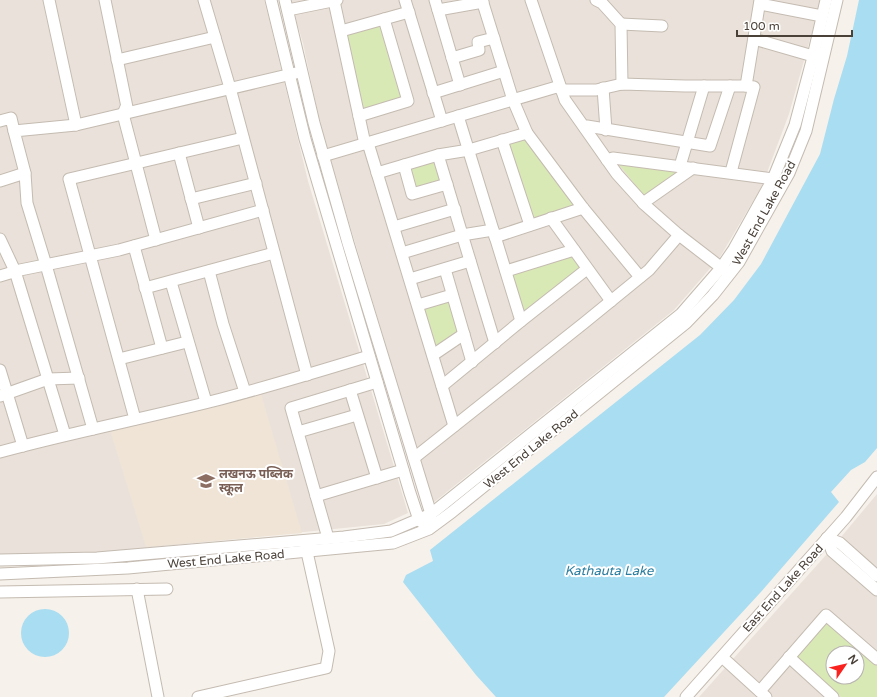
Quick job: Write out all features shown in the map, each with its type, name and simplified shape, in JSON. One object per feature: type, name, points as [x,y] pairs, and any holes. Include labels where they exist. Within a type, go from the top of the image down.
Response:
[{"type":"street","points":[[49,0],[76,125]]},
{"type":"street","points":[[105,0],[136,164],[156,240]]},
{"type":"street","points":[[204,0],[230,88],[307,375]]},
{"type":"street","points":[[271,0],[305,139],[403,470],[418,520],[429,529]]},
{"type":"street","points":[[429,529],[431,514],[350,250],[323,156],[286,5],[336,0],[359,116],[454,426]]},
{"type":"street","points":[[405,0],[442,121]]},
{"type":"street","points":[[531,0],[565,100],[616,174],[643,203],[679,235],[725,271]]},
{"type":"street","name":"West End Lake Road","points":[[0,574],[128,568],[393,543],[429,529],[535,446],[686,323],[713,295],[734,249],[773,179],[795,125],[826,0]]},
{"type":"street","name":"West End Lake Road","points":[[0,560],[97,558],[328,538],[391,531],[431,514],[681,314],[725,271],[739,262],[789,173],[806,131],[837,0]]},
{"type":"street","points":[[460,84],[436,5],[483,1],[513,100],[527,133],[584,208],[640,277]]},
{"type":"street","points":[[600,1],[622,24],[662,26]]},
{"type":"street","points":[[746,86],[760,2],[775,4],[822,16]]},
{"type":"street","points":[[341,31],[409,12]]},
{"type":"street","points":[[359,116],[408,101],[384,19]]},
{"type":"street","points":[[622,24],[622,84]]},
{"type":"street","points":[[117,60],[215,37]]},
{"type":"street","points":[[452,58],[479,50],[478,42],[494,38]]},
{"type":"street","points":[[754,39],[813,56]]},
{"type":"street","points":[[14,131],[76,125],[126,111],[302,71]]},
{"type":"street","points":[[433,93],[504,72]]},
{"type":"street","points":[[323,156],[513,100],[561,88],[596,90],[622,84],[754,87],[730,172]]},
{"type":"street","points":[[680,166],[704,86]]},
{"type":"street","points":[[584,128],[587,126],[710,146],[730,86]]},
{"type":"street","points":[[603,88],[606,130]]},
{"type":"street","points":[[458,116],[521,321]]},
{"type":"street","points":[[0,121],[11,118],[25,173],[27,203],[93,429]]},
{"type":"street","points":[[377,173],[438,155],[468,150],[527,133]]},
{"type":"street","points":[[135,419],[69,179],[243,138]]},
{"type":"street","points":[[502,140],[530,225]]},
{"type":"street","points":[[179,153],[199,228]]},
{"type":"street","points":[[438,155],[495,343]]},
{"type":"street","points":[[607,160],[613,158],[730,172],[773,179]]},
{"type":"street","points":[[404,165],[412,194],[447,184]]},
{"type":"street","points":[[643,203],[693,168]]},
{"type":"street","points":[[0,181],[25,173]]},
{"type":"street","points":[[192,199],[256,183]]},
{"type":"street","points":[[402,253],[462,235],[494,233],[530,225],[584,208]]},
{"type":"street","points":[[394,227],[455,209]]},
{"type":"street","points":[[0,276],[15,271],[134,246],[263,210]]},
{"type":"street","points":[[551,218],[611,302]]},
{"type":"street","points":[[414,458],[611,302],[649,270],[679,235]]},
{"type":"street","points":[[0,238],[15,271],[65,435]]},
{"type":"street","points":[[134,246],[162,348]]},
{"type":"street","points":[[506,271],[574,250]]},
{"type":"street","points":[[146,288],[274,253]]},
{"type":"street","points":[[410,279],[470,261]]},
{"type":"street","points":[[444,269],[472,362]]},
{"type":"street","points":[[442,386],[587,269]]},
{"type":"street","points":[[209,271],[223,324],[245,392]]},
{"type":"street","points":[[171,282],[187,342],[206,402]]},
{"type":"street","points":[[418,305],[452,295]]},
{"type":"street","points":[[433,355],[464,334]]},
{"type":"street","points":[[119,359],[187,342]]},
{"type":"street","points":[[0,452],[245,392],[369,356]]},
{"type":"street","points":[[0,370],[4,395],[23,446]]},
{"type":"street","points":[[4,395],[48,379],[79,378]]},
{"type":"street","points":[[328,538],[292,408],[377,382]]},
{"type":"street","points":[[350,390],[377,478]]},
{"type":"street","points":[[298,432],[357,415]]},
{"type":"street","points":[[316,496],[403,470]]},
{"type":"street","name":"East End Lake Road","points":[[686,697],[827,538],[877,477]]},
{"type":"street","points":[[827,538],[832,551],[876,582]]},
{"type":"street","points":[[198,697],[326,668],[329,651],[307,552],[306,540]]},
{"type":"street","points":[[138,589],[158,697]]},
{"type":"street","points":[[0,592],[167,589]]},
{"type":"street","points":[[722,657],[763,694],[789,657],[826,615],[877,660]]},
{"type":"street","points":[[789,657],[833,697]]},
{"type":"shaded area","points":[[0,0],[264,0],[308,181],[408,513],[384,524],[102,552],[0,555]]},
{"type":"shaded area","points":[[290,0],[821,0],[789,114],[762,186],[720,257],[674,310],[433,503],[321,129],[303,43]]},
{"type":"shaded area","name":"लखनऊ पब्लिक स्कूल","points":[[261,394],[302,533],[146,547],[110,430]]},
{"type":"shaded area","points":[[877,494],[877,697],[699,697],[826,555]]},
{"type":"green space","points":[[380,24],[404,99],[362,113],[346,33]]},
{"type":"green space","points":[[526,137],[578,206],[532,221],[508,142]]},
{"type":"green space","points":[[436,158],[443,183],[413,191],[406,166]]},
{"type":"green space","points":[[617,162],[685,170],[645,197]]},
{"type":"green space","points":[[571,254],[581,268],[523,315],[510,274]]},
{"type":"green space","points":[[451,297],[462,332],[435,352],[421,307]]},
{"type":"green space","points":[[827,622],[853,645],[825,645],[825,683],[796,657]]},
{"type":"green space","points":[[865,655],[877,666],[877,697],[841,697],[828,685],[865,685]]},
{"type":"water","name":"Kathauta Lake","points":[[859,0],[877,0],[877,448],[865,462],[851,470],[831,492],[839,502],[760,593],[664,697],[496,697],[476,675],[403,582],[406,575],[433,561],[430,550],[700,335],[734,300],[761,264],[820,154],[847,56]]},
{"type":"water","points":[[40,609],[50,609],[62,616],[69,628],[69,638],[62,650],[50,657],[40,657],[32,653],[25,646],[21,638],[21,628],[25,620],[32,613]]},
{"type":"place","name":"लखनऊ पब्लिक स्कूल","points":[[206,481]]}]
